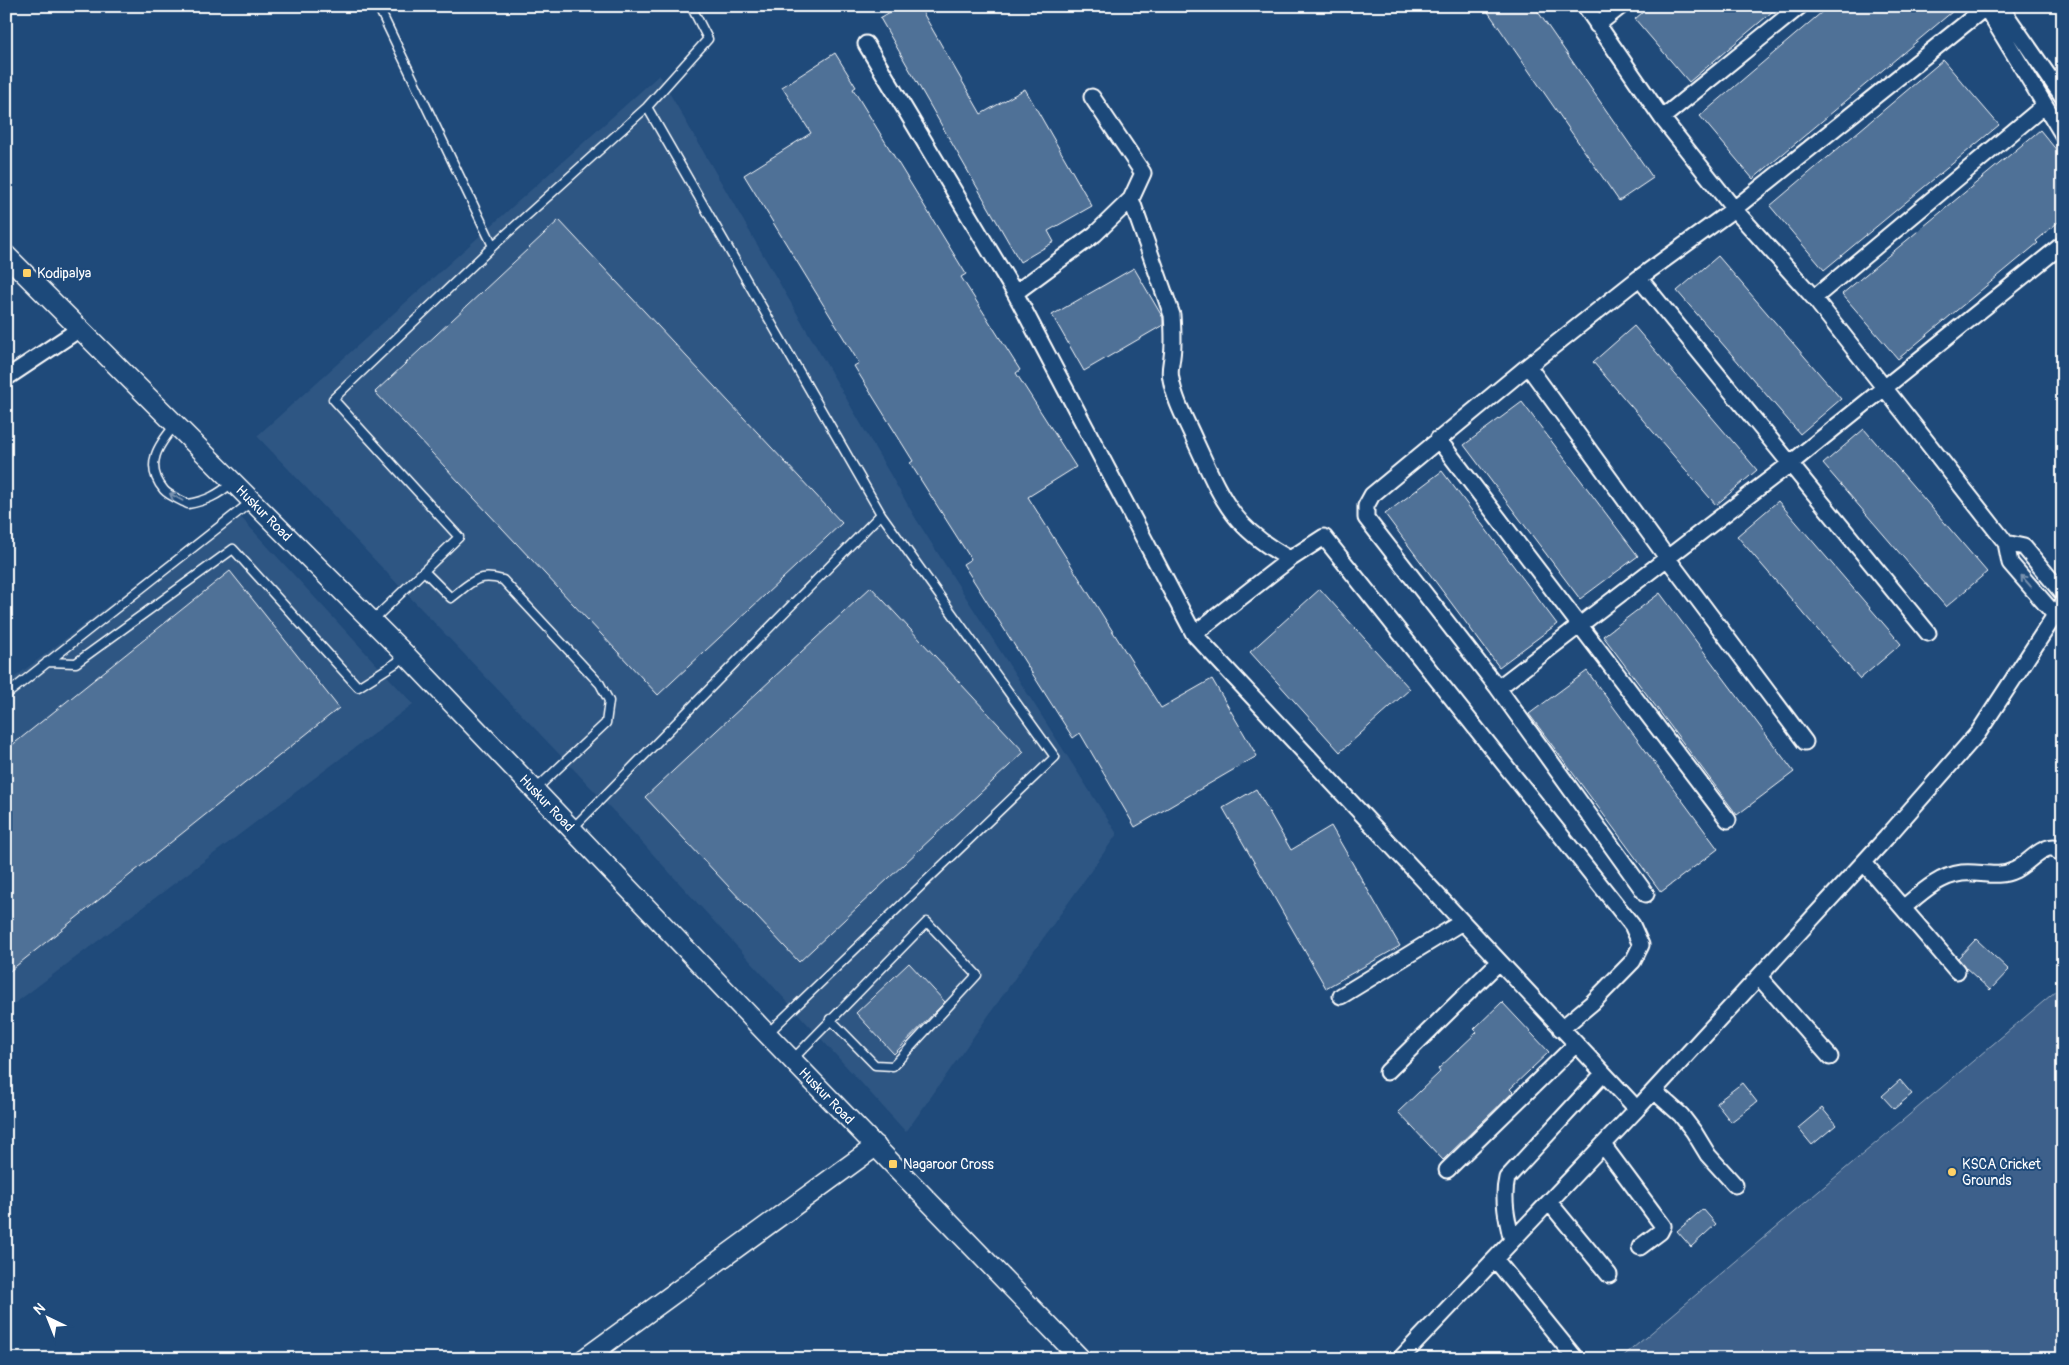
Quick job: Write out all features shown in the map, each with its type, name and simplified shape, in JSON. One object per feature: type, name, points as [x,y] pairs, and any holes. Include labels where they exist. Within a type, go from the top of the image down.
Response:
[{"type":"street","points":[[1400,1359],[1654,1091],[1864,863],[1978,734],[2059,609],[2010,563],[2006,543],[1814,298],[1734,209],[1662,118],[1585,6]]},
{"type":"street","points":[[1597,25],[1621,6]]},
{"type":"street","points":[[1662,118],[1800,6]]},
{"type":"street","points":[[1990,7],[2063,97]]},
{"type":"street","points":[[1990,7],[2063,135]]},
{"type":"street","points":[[1646,894],[1498,688],[1366,518],[1366,506],[1372,495],[1528,366],[1640,278],[1734,209],[1990,7]]},
{"type":"street","points":[[866,44],[1015,293],[1194,634],[1637,1109]]},
{"type":"street","points":[[1015,293],[1095,234],[1131,199],[1143,173],[1092,97]]},
{"type":"street","points":[[1814,298],[2046,105]]},
{"type":"street","points":[[1131,199],[1172,315],[1174,334],[1170,378],[1178,403],[1229,510],[1246,529],[1276,552],[1290,559]]},
{"type":"street","points":[[1498,688],[1791,463],[2063,244]]},
{"type":"street","name":"Huskur Road","points":[[6,255],[407,656],[767,1034],[1081,1359]]},
{"type":"street","points":[[1640,278],[1928,633]]},
{"type":"street","points":[[6,378],[81,328]]},
{"type":"street","points":[[1528,366],[1805,742]]},
{"type":"street","points":[[1438,439],[1728,820]]},
{"type":"street","points":[[1194,634],[1290,559],[1324,537],[1632,924],[1641,944],[1633,962],[1592,1003],[1561,1029]]},
{"type":"street","points":[[2006,543],[2024,547],[2063,594]]},
{"type":"street","points":[[1903,908],[1929,887],[1949,877],[1962,873],[1999,875],[2015,871],[2046,848],[2054,847],[2063,857]]},
{"type":"street","points":[[1864,863],[1958,971]]},
{"type":"street","points":[[1341,996],[1462,922]]},
{"type":"street","points":[[1387,1072],[1499,962]]},
{"type":"street","points":[[1759,977],[1830,1057]]},
{"type":"street","points":[[1447,1170],[1576,1044]]},
{"type":"street","points":[[1512,1241],[1505,1208],[1504,1188],[1507,1178],[1603,1074]]},
{"type":"street","points":[[1654,1091],[1681,1115],[1708,1155],[1735,1185]]},
{"type":"street","points":[[1603,1145],[1663,1226],[1660,1232],[1640,1248]]},
{"type":"street","points":[[584,1359],[876,1146]]},
{"type":"street","points":[[1549,1202],[1609,1276]]},
{"type":"street","points":[[1494,1259],[1576,1359]]},
{"type":"lane","points":[[378,6],[493,246]]},
{"type":"lane","points":[[372,622],[459,537],[333,399],[493,246],[647,107],[708,39],[691,6]]},
{"type":"lane","points":[[647,107],[881,514],[1055,757],[767,1034]]},
{"type":"lane","points":[[176,424],[155,453],[154,470],[164,490],[188,504],[205,501],[220,493],[234,482]]},
{"type":"lane","points":[[6,695],[252,501]]},
{"type":"lane","points":[[572,829],[881,514]]},
{"type":"lane","points":[[48,662],[76,662],[233,549],[358,687],[407,656]]},
{"type":"lane","points":[[424,571],[451,598],[478,578],[491,576],[503,580],[600,684],[609,701],[606,723],[534,790]]},
{"type":"lane","points":[[793,1059],[830,1019],[927,922],[978,975],[893,1066],[875,1066],[830,1019]]},
{"type":"shaded area","points":[[659,75],[916,519],[1117,834],[906,1132],[618,816],[257,436]]},
{"type":"shaded area","points":[[234,510],[413,704],[6,1010],[6,684]]},
{"type":"shaded area","name":"KSCA Cricket Grounds","points":[[2063,985],[2063,1359],[1620,1359]]},
{"type":"building","points":[[900,6],[919,6],[981,114],[1025,89],[1092,206],[1048,231],[1054,242],[1020,262],[880,18]]},
{"type":"building","points":[[1484,6],[1534,6],[1653,178],[1619,201]]},
{"type":"building","points":[[1650,6],[1779,6],[1689,82],[1635,19]]},
{"type":"building","points":[[1829,6],[1959,6],[1753,179],[1700,116]]},
{"type":"building","points":[[835,53],[856,87],[853,89],[966,274],[961,277],[1020,370],[1016,373],[1076,467],[1028,497],[1161,708],[1212,679],[1257,756],[1135,827],[1080,733],[1073,738],[963,564],[971,559],[910,463],[913,461],[854,366],[859,363],[744,175],[811,133],[782,87]]},
{"type":"building","points":[[1943,60],[1999,125],[1824,270],[1770,206]]},
{"type":"building","points":[[2040,130],[2063,158],[2063,218],[2036,241],[2038,243],[1898,359],[1842,294]]},
{"type":"building","points":[[559,220],[842,523],[658,695],[375,392]]},
{"type":"building","points":[[1718,256],[1841,399],[1800,434],[1677,291]]},
{"type":"building","points":[[1134,268],[1163,318],[1163,325],[1084,371],[1052,315]]},
{"type":"building","points":[[1634,326],[1757,470],[1716,505],[1593,362]]},
{"type":"building","points":[[1522,402],[1638,556],[1580,599],[1464,445]]},
{"type":"building","points":[[1864,429],[1987,572],[1946,607],[1823,464]]},
{"type":"building","points":[[1442,471],[1557,624],[1499,667],[1385,514]]},
{"type":"building","points":[[1778,501],[1901,644],[1860,679],[1737,536]]},
{"type":"building","points":[[230,571],[339,708],[6,974],[6,750]]},
{"type":"building","points":[[871,587],[1024,752],[799,962],[645,797]]},
{"type":"building","points":[[1320,589],[1410,689],[1340,752],[1250,652]]},
{"type":"building","points":[[1660,593],[1794,772],[1737,815],[1603,636]]},
{"type":"building","points":[[1587,671],[1718,849],[1661,892],[1529,714]]},
{"type":"building","points":[[1256,789],[1291,850],[1331,826],[1400,946],[1326,988],[1223,808]]},
{"type":"building","points":[[1976,939],[2009,970],[1990,990],[1958,958]]},
{"type":"building","points":[[909,963],[945,1002],[894,1054],[856,1013]]},
{"type":"building","points":[[1502,1002],[1549,1052],[1510,1089],[1513,1092],[1443,1160],[1398,1112],[1440,1072],[1438,1069],[1477,1032],[1474,1029]]},
{"type":"building","points":[[1900,1080],[1912,1094],[1894,1109],[1882,1096]]},
{"type":"building","points":[[1742,1083],[1757,1102],[1731,1122],[1716,1103]]},
{"type":"building","points":[[1822,1108],[1836,1125],[1812,1145],[1798,1128]]},
{"type":"building","points":[[1703,1209],[1716,1224],[1691,1247],[1677,1231]]},
{"type":"place","name":"Kodipalya","points":[[27,273]]},
{"type":"place","name":"Nagaroor Cross","points":[[893,1164]]},
{"type":"place","name":"KSCA Cricket Grounds","points":[[1952,1172]]}]
